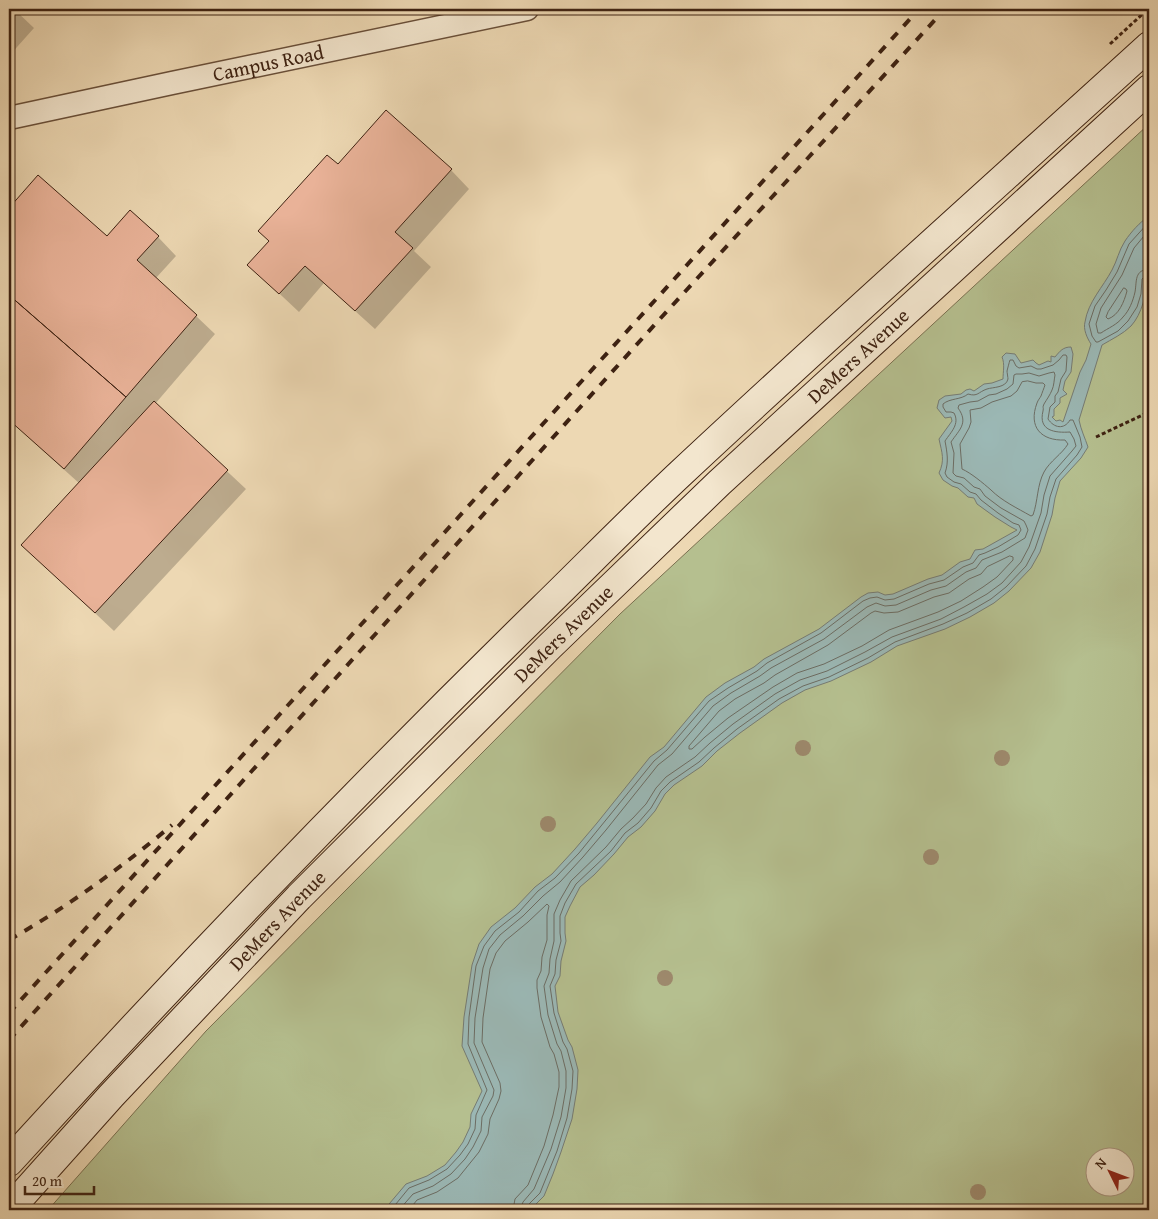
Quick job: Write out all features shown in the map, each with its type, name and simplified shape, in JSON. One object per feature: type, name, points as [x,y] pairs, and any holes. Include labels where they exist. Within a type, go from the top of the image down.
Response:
[{"type":"main road","name":"DeMers Avenue","points":[[9,1162],[268,885],[437,712],[678,476],[1149,46]]},
{"type":"main road","name":"DeMers Avenue","points":[[9,1210],[111,1096],[299,897],[543,653],[719,483],[1149,89]]},
{"type":"street","name":"Campus Road","points":[[9,118],[163,84],[527,9]]},
{"type":"path","points":[[1096,436],[1149,412]]},
{"type":"green space","points":[[1149,124],[1149,1210],[48,1210],[206,1031],[620,614]]},
{"type":"water","points":[[1149,216],[1148,273],[1143,303],[1138,316],[1131,326],[1102,345],[1079,420],[1088,447],[1081,458],[1060,481],[1052,515],[1040,552],[1031,568],[1009,591],[994,603],[970,617],[945,629],[897,646],[871,662],[831,681],[805,690],[782,703],[717,751],[702,766],[674,785],[665,794],[655,811],[641,827],[628,837],[594,875],[580,887],[565,917],[566,941],[561,961],[560,976],[555,986],[558,1012],[572,1047],[578,1070],[577,1089],[572,1119],[553,1174],[544,1196],[531,1209],[384,1210],[406,1184],[427,1176],[445,1165],[463,1142],[470,1127],[471,1114],[482,1091],[462,1046],[464,1017],[472,965],[479,944],[491,927],[552,874],[597,823],[650,757],[664,747],[706,697],[764,659],[819,629],[868,593],[893,594],[942,575],[960,562],[970,559],[975,550],[983,549],[1017,530],[977,504],[974,498],[968,497],[958,488],[943,480],[939,473],[942,452],[939,439],[952,421],[951,417],[945,418],[937,408],[939,400],[945,396],[961,394],[966,390],[974,391],[984,384],[1003,379],[1004,365],[1002,357],[1006,353],[1015,354],[1021,363],[1033,360],[1039,365],[1048,361],[1051,362],[1051,356],[1055,357],[1060,351],[1071,347],[1073,354],[1071,372],[1065,381],[1063,390],[1067,394],[1060,398],[1060,403],[1054,409],[1054,416],[1052,417],[1056,421],[1060,420],[1063,422],[1091,344],[1085,328],[1089,308],[1112,270],[1125,241],[1136,227]]},
{"type":"building","points":[[386,110],[452,169],[395,232],[413,248],[355,311],[305,266],[279,294],[247,265],[269,241],[258,231],[327,155],[338,164]]},
{"type":"building","points":[[38,175],[107,236],[130,210],[159,236],[137,260],[197,315],[126,397],[9,295],[9,208]]},
{"type":"building","points":[[9,295],[126,397],[64,469],[9,420]]},
{"type":"building","points":[[154,401],[228,470],[95,613],[21,545]]},
{"type":"railway","points":[[9,1013],[919,9]]},
{"type":"railway","points":[[9,1040],[658,321],[945,9]]},
{"type":"railway","points":[[9,940],[93,886],[172,825]]}]
